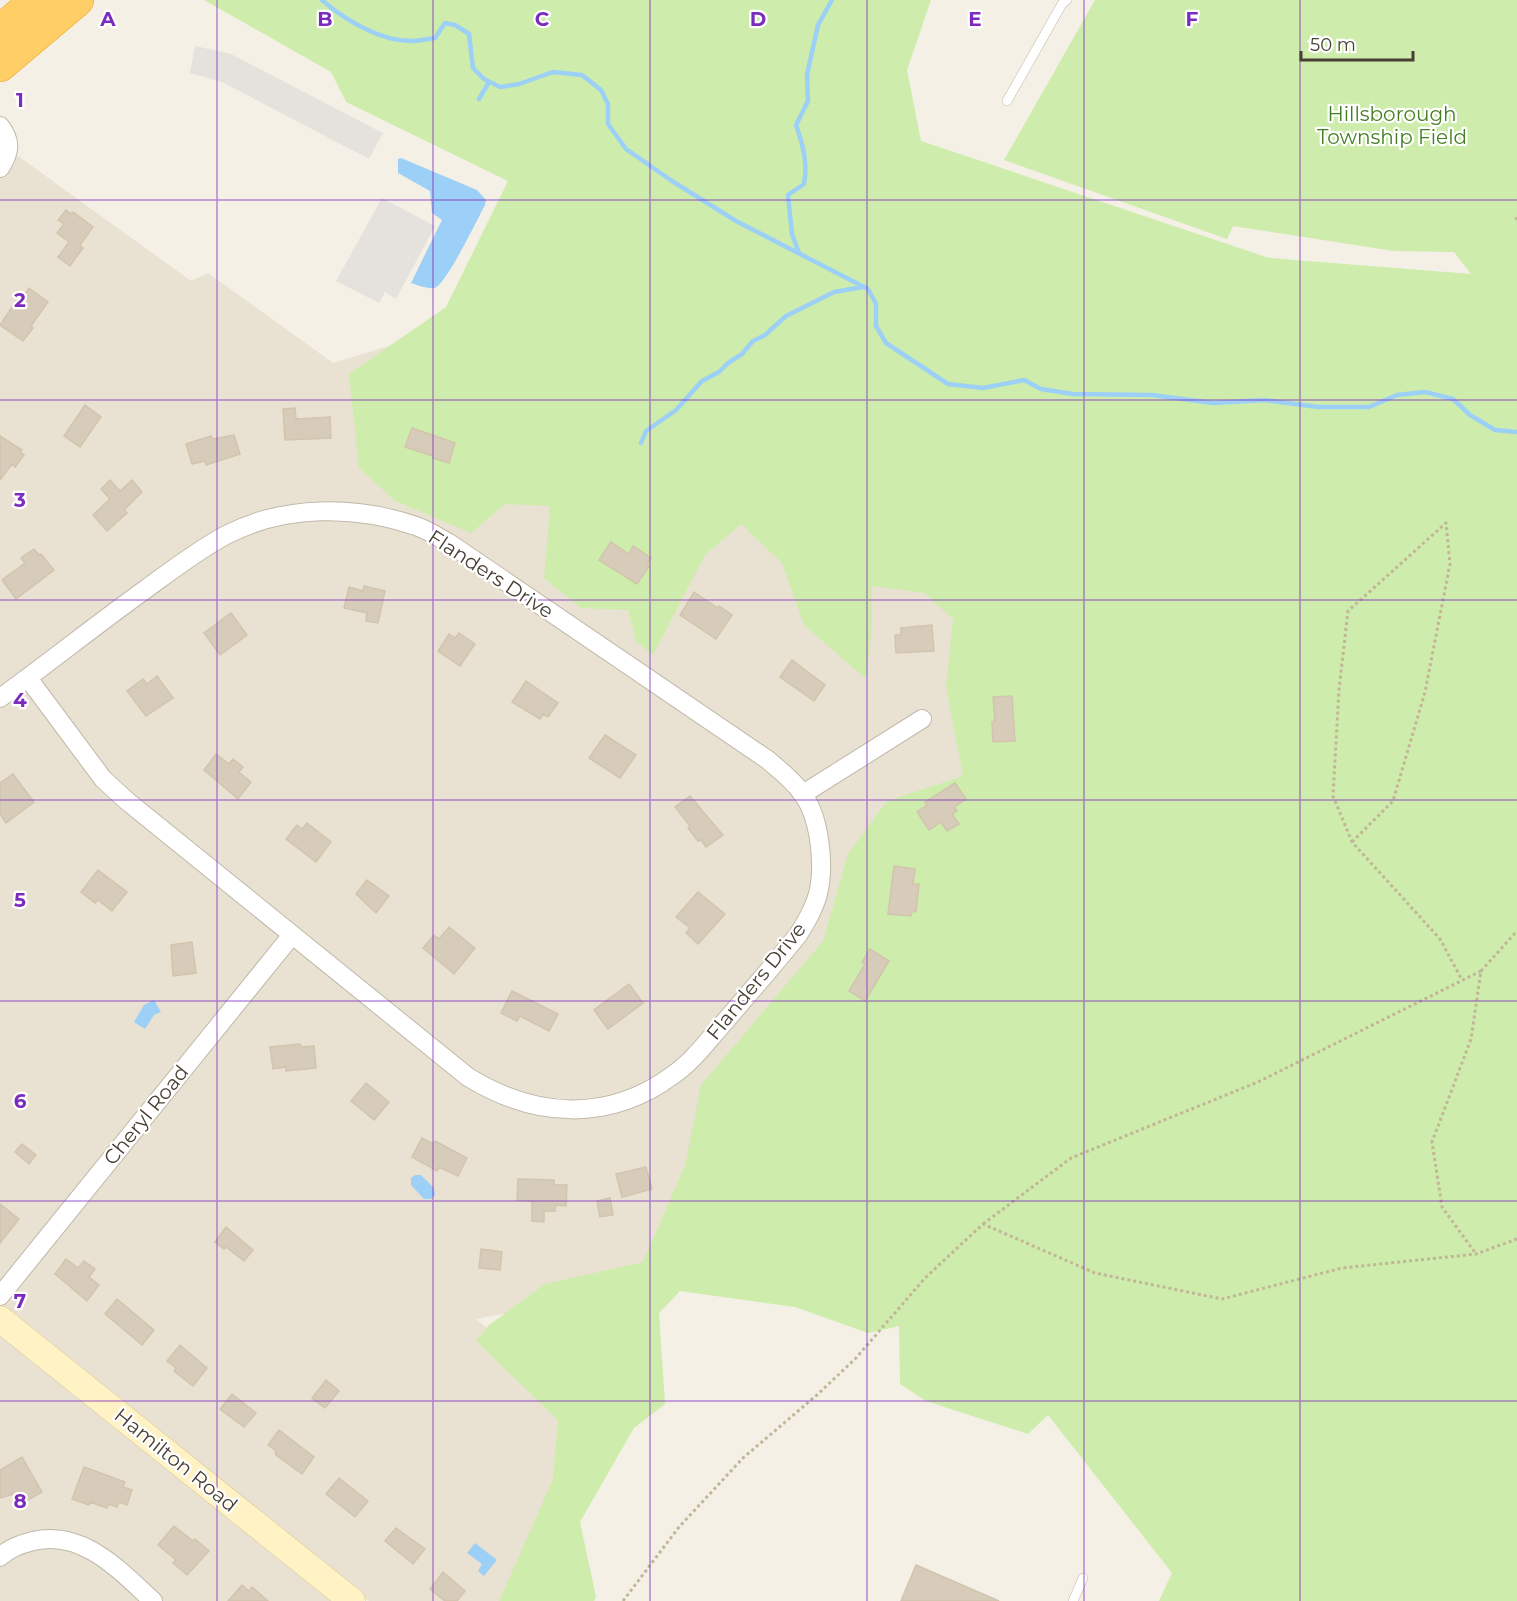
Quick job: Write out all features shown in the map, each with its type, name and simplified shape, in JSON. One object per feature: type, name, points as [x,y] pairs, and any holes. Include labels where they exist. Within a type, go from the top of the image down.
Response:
[{"type":"highway","points":[[0,32],[37,0]]},
{"type":"highway","points":[[0,65],[77,0]]},
{"type":"street","points":[[0,126],[6,133],[10,147],[6,160],[0,168]]},
{"type":"street","name":"Flanders Drive","points":[[0,698],[121,607],[202,549],[227,534],[277,516],[310,512],[346,511],[382,517],[418,527],[449,543],[768,760],[790,778],[803,794],[813,816],[820,842],[821,868],[818,893],[811,914],[798,935],[694,1057],[674,1075],[647,1092],[620,1103],[591,1109],[568,1110],[538,1107],[489,1089],[468,1077],[136,809],[104,779],[28,678]]},
{"type":"street","points":[[803,794],[922,719]]},
{"type":"street","name":"Cheryl Road","points":[[0,1296],[292,935]]},
{"type":"street","name":"Hamilton Road","points":[[0,1319],[352,1601]]},
{"type":"street","points":[[0,1557],[21,1544],[40,1539],[59,1539],[78,1543],[97,1552],[153,1601]]},
{"type":"lane","points":[[1007,101],[1062,4],[1067,0]]},
{"type":"lane","points":[[1073,1601],[1083,1578]]},
{"type":"path","points":[[1352,842],[1393,801],[1425,692],[1450,564],[1446,523],[1348,611],[1339,689],[1333,796],[1352,842],[1440,939],[1462,980]]},
{"type":"path","points":[[623,1601],[679,1527],[742,1458],[818,1394],[856,1358],[925,1278],[983,1224],[1071,1158],[1258,1082],[1481,971],[1517,932]]},
{"type":"path","points":[[1476,1254],[1442,1207],[1432,1142],[1471,1039],[1481,971]]},
{"type":"path","points":[[983,1224],[1095,1273],[1222,1299],[1342,1268],[1476,1254],[1517,1239]]},
{"type":"shaded area","points":[[195,46],[231,54],[383,133],[369,159],[222,82],[190,73]]},
{"type":"shaded area","points":[[0,143],[191,281],[208,273],[333,363],[478,319],[1185,690],[683,1281],[476,1319],[620,1437],[503,1601],[369,1601],[0,1303]]},
{"type":"shaded area","points":[[382,198],[435,226],[396,299],[385,292],[379,303],[336,281]]},
{"type":"shaded area","points":[[0,1335],[337,1601],[0,1601]]},
{"type":"green space","name":"Hillsborough Township Field","points":[[204,0],[931,0],[907,70],[921,141],[1269,258],[1471,274],[1454,252],[1394,251],[1233,226],[1227,239],[1004,160],[1095,0],[1517,0],[1517,1601],[1159,1601],[1172,1573],[1048,1415],[1028,1434],[926,1401],[900,1384],[899,1326],[868,1333],[795,1307],[680,1291],[659,1313],[665,1404],[634,1428],[580,1522],[596,1597],[594,1601],[499,1601],[553,1479],[558,1420],[476,1341],[489,1325],[545,1284],[643,1262],[685,1165],[701,1085],[823,941],[848,854],[887,801],[963,776],[946,687],[953,619],[924,593],[872,586],[872,627],[866,679],[804,625],[782,563],[741,524],[705,555],[653,655],[636,642],[628,610],[581,608],[544,578],[550,506],[505,504],[471,533],[395,501],[359,468],[349,374],[446,307],[508,181],[346,102],[331,72]]},
{"type":"water","points":[[401,158],[477,190],[486,200],[453,265],[439,285],[434,288],[411,283],[442,220],[432,213],[430,191],[398,173],[398,159]]},
{"type":"water","points":[[154,1000],[161,1012],[154,1015],[145,1029],[134,1022],[144,1005]]},
{"type":"water","points":[[421,1175],[434,1188],[435,1195],[431,1199],[424,1199],[411,1185],[411,1178]]},
{"type":"water","points":[[475,1543],[497,1560],[484,1576],[478,1571],[482,1564],[467,1553]]},
{"type":"building","points":[[66,210],[71,214],[73,212],[93,227],[80,245],[83,248],[70,266],[58,257],[69,242],[57,233],[64,224],[58,220]]},
{"type":"building","points":[[29,288],[48,302],[23,341],[0,325],[20,295],[23,297]]},
{"type":"building","points":[[85,405],[101,417],[80,447],[64,436]]},
{"type":"building","points":[[295,408],[296,419],[330,417],[331,438],[285,440],[283,409]]},
{"type":"building","points":[[412,428],[455,443],[449,463],[405,447]]},
{"type":"building","points":[[234,435],[240,454],[206,465],[205,461],[192,464],[186,444],[211,436],[213,439]]},
{"type":"building","points":[[0,436],[22,450],[20,452],[24,455],[15,467],[12,464],[0,480]]},
{"type":"building","points":[[110,480],[120,491],[132,480],[142,492],[124,510],[127,513],[107,531],[93,515],[110,499],[101,489]]},
{"type":"building","points":[[611,542],[629,554],[633,546],[651,558],[647,564],[649,566],[637,584],[599,560]]},
{"type":"building","points":[[34,549],[54,570],[16,599],[2,580],[25,563],[21,558]]},
{"type":"building","points":[[364,586],[385,591],[378,623],[366,621],[367,613],[344,608],[349,587],[363,591]]},
{"type":"building","points":[[694,592],[732,615],[716,639],[680,615]]},
{"type":"building","points":[[231,613],[247,635],[220,655],[204,633]]},
{"type":"building","points":[[932,625],[934,651],[896,653],[895,635],[901,635],[901,628]]},
{"type":"building","points":[[459,633],[475,644],[460,666],[438,651],[449,634],[455,638]]},
{"type":"building","points":[[792,660],[825,685],[814,701],[780,677]]},
{"type":"building","points":[[157,676],[173,698],[146,716],[127,691],[143,679],[147,684]]},
{"type":"building","points":[[526,681],[558,703],[548,717],[543,714],[540,719],[512,702]]},
{"type":"building","points":[[1012,696],[1015,741],[993,742],[992,722],[995,721],[993,697]]},
{"type":"building","points":[[605,735],[636,755],[620,778],[589,758]]},
{"type":"building","points":[[216,754],[229,764],[233,759],[243,767],[239,772],[251,782],[238,799],[204,770]]},
{"type":"building","points":[[13,774],[34,802],[6,823],[0,814],[0,783]]},
{"type":"building","points":[[955,783],[966,799],[954,807],[957,811],[952,814],[959,824],[947,831],[941,822],[929,830],[917,812],[927,805],[925,802]]},
{"type":"building","points":[[690,796],[723,835],[706,847],[701,840],[698,841],[675,807]]},
{"type":"building","points":[[307,823],[331,842],[316,862],[286,839],[297,825],[302,829]]},
{"type":"building","points":[[894,866],[915,869],[913,884],[919,884],[916,912],[912,911],[911,916],[888,914]]},
{"type":"building","points":[[98,870],[127,892],[112,911],[98,900],[95,903],[81,892]]},
{"type":"building","points":[[367,880],[389,896],[376,913],[356,894]]},
{"type":"building","points":[[698,892],[725,914],[698,944],[686,933],[690,928],[676,917]]},
{"type":"building","points":[[449,927],[475,948],[454,974],[423,948],[434,935],[439,939]]},
{"type":"building","points":[[192,942],[196,973],[173,976],[171,945]]},
{"type":"building","points":[[870,949],[889,961],[865,1001],[849,991],[865,964],[862,962]]},
{"type":"building","points":[[629,984],[643,1003],[608,1029],[594,1010]]},
{"type":"building","points":[[512,991],[558,1014],[549,1031],[520,1016],[517,1021],[501,1013]]},
{"type":"building","points":[[300,1044],[301,1047],[314,1046],[316,1068],[286,1071],[286,1067],[273,1069],[270,1047]]},
{"type":"building","points":[[366,1083],[389,1102],[374,1120],[351,1101]]},
{"type":"building","points":[[422,1138],[433,1144],[435,1141],[467,1158],[458,1176],[439,1167],[437,1171],[412,1157]]},
{"type":"building","points":[[22,1144],[36,1155],[29,1164],[15,1152]]},
{"type":"building","points":[[646,1167],[652,1189],[622,1197],[616,1174]]},
{"type":"building","points":[[518,1179],[554,1180],[554,1185],[567,1185],[566,1206],[556,1205],[555,1211],[544,1211],[544,1222],[532,1221],[532,1201],[517,1200]]},
{"type":"building","points":[[610,1198],[613,1215],[600,1217],[597,1201]]},
{"type":"building","points":[[0,1204],[19,1219],[0,1243]]},
{"type":"building","points":[[226,1227],[253,1250],[244,1261],[226,1247],[224,1249],[215,1242]]},
{"type":"building","points":[[481,1249],[502,1252],[500,1270],[479,1268]]},
{"type":"building","points":[[66,1259],[78,1268],[84,1261],[95,1269],[89,1277],[99,1285],[87,1301],[55,1274]]},
{"type":"building","points":[[117,1299],[154,1330],[142,1345],[105,1314]]},
{"type":"building","points":[[180,1345],[207,1368],[193,1386],[174,1371],[176,1368],[167,1361]]},
{"type":"building","points":[[326,1380],[339,1391],[325,1408],[312,1398]]},
{"type":"building","points":[[232,1394],[256,1413],[244,1427],[220,1409]]},
{"type":"building","points":[[279,1430],[314,1457],[302,1474],[276,1455],[275,1450],[268,1445]]},
{"type":"building","points":[[22,1457],[42,1492],[26,1501],[21,1492],[0,1498],[0,1470]]},
{"type":"building","points":[[84,1467],[125,1482],[123,1487],[132,1490],[127,1505],[119,1502],[117,1507],[109,1504],[107,1508],[72,1499]]},
{"type":"building","points":[[339,1478],[368,1501],[355,1517],[326,1494]]},
{"type":"building","points":[[174,1526],[209,1551],[187,1575],[173,1563],[176,1560],[158,1545]]},
{"type":"building","points":[[396,1528],[425,1549],[413,1564],[385,1541]]},
{"type":"building","points":[[916,1565],[999,1601],[901,1601]]},
{"type":"building","points":[[443,1572],[465,1591],[457,1601],[445,1601],[430,1589]]},
{"type":"building","points":[[242,1585],[249,1591],[252,1587],[268,1601],[228,1601]]},
{"type":"waterway","points":[[322,0],[341,15],[364,28],[399,40],[414,41],[435,38],[445,23],[455,25],[469,34],[473,68],[484,79],[500,87],[519,84],[553,72],[582,75],[601,90],[608,104],[608,124],[626,149],[736,221],[868,289],[876,304],[876,326],[886,343],[948,384],[983,388],[1024,380],[1041,389],[1073,394],[1152,395],[1213,403],[1265,400],[1318,407],[1369,407],[1397,395],[1425,392],[1453,399],[1470,415],[1495,430],[1517,432]]},
{"type":"waterway","points":[[799,253],[792,234],[788,195],[804,184],[805,176],[804,154],[796,125],[808,101],[807,75],[818,25],[832,0]]},
{"type":"waterway","points":[[479,99],[489,82]]},
{"type":"waterway","points":[[641,443],[646,431],[676,410],[702,381],[719,372],[742,354],[753,341],[765,335],[786,316],[834,292],[863,287]]}]
